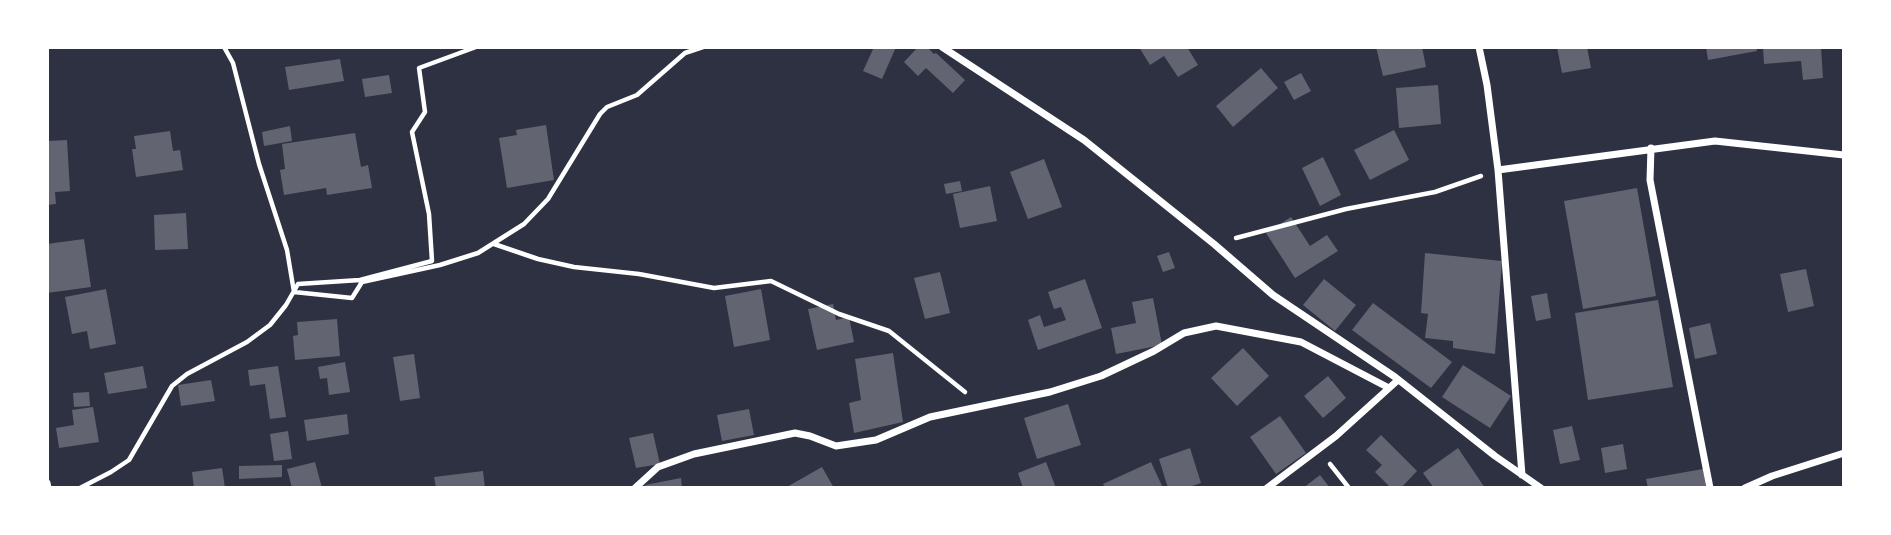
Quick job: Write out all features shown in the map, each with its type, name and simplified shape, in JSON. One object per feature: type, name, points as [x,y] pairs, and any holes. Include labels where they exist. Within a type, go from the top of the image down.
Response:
[{"type":"street","points":[[942,47],[1084,140],[1273,295],[1398,380],[1541,488]]},
{"type":"street","points":[[1479,47],[1487,85],[1498,170],[1522,475]]},
{"type":"street","points":[[1498,170],[1716,141],[1844,155]]},
{"type":"street","points":[[1651,148],[1650,180],[1710,488]]},
{"type":"street","points":[[635,488],[657,467],[694,454],[795,433],[836,446],[876,440],[930,417],[1050,393],[1101,376],[1154,351],[1184,333],[1216,326],[1301,342],[1389,388]]},
{"type":"street","points":[[1267,488],[1318,449],[1398,380]]},
{"type":"street","points":[[1745,488],[1772,476],[1844,453]]},
{"type":"path","points":[[224,47],[233,64],[259,164],[287,250],[294,292]]},
{"type":"path","points":[[80,488],[129,460],[172,386],[187,374],[247,342],[270,324],[298,284],[359,280],[432,261],[429,214],[412,132],[425,112],[419,68],[476,47]]},
{"type":"path","points":[[294,292],[352,298],[362,282],[440,265],[478,253],[524,224],[548,199],[600,114],[607,107],[637,95],[685,53],[703,47]]},
{"type":"path","points":[[1214,244],[1346,209],[1435,192],[1498,170]]},
{"type":"path","points":[[493,243],[538,259],[574,267],[639,274],[715,288],[771,281],[839,314],[889,331],[984,406]]},
{"type":"path","points":[[1318,449],[1349,488]]},
{"type":"building","points":[[874,47],[896,47],[882,79],[863,71]]},
{"type":"building","points":[[918,47],[927,47],[936,53],[965,80],[953,93],[926,68],[918,76],[904,62]]},
{"type":"building","points":[[1139,47],[1187,47],[1198,65],[1178,77],[1164,56],[1150,65]]},
{"type":"building","points":[[1376,47],[1422,47],[1426,67],[1383,76]]},
{"type":"building","points":[[1557,47],[1587,47],[1591,68],[1562,73]]},
{"type":"building","points":[[1706,47],[1756,47],[1757,51],[1708,60]]},
{"type":"building","points":[[1763,47],[1821,47],[1823,78],[1803,80],[1801,61],[1764,64]]},
{"type":"building","points":[[340,59],[344,81],[289,90],[285,67]]},
{"type":"building","points":[[1261,68],[1278,88],[1233,127],[1216,106]]},
{"type":"building","points":[[1301,73],[1311,91],[1294,100],[1284,82]]},
{"type":"building","points":[[389,75],[392,93],[365,97],[362,79]]},
{"type":"building","points":[[1438,85],[1441,124],[1399,128],[1396,88]]},
{"type":"building","points":[[546,125],[554,180],[507,188],[499,138],[517,135],[516,130]]},
{"type":"building","points":[[290,126],[292,141],[264,146],[262,132]]},
{"type":"building","points":[[1394,130],[1409,160],[1370,180],[1354,150]]},
{"type":"building","points":[[170,131],[173,151],[180,150],[183,170],[136,177],[132,149],[136,149],[134,136]]},
{"type":"building","points":[[355,133],[361,167],[368,165],[372,188],[327,195],[326,188],[284,195],[280,170],[285,169],[282,144]]},
{"type":"building","points":[[67,140],[70,191],[55,192],[56,204],[47,205],[47,141]]},
{"type":"building","points":[[1323,157],[1341,195],[1320,206],[1302,168]]},
{"type":"building","points":[[1044,159],[1062,207],[1028,219],[1010,172]]},
{"type":"building","points":[[960,181],[962,191],[946,194],[944,184]]},
{"type":"building","points":[[990,186],[997,221],[960,228],[953,194]]},
{"type":"building","points":[[1637,188],[1656,296],[1583,309],[1564,201]]},
{"type":"building","points":[[186,213],[188,249],[155,250],[154,215]]},
{"type":"building","points":[[1291,217],[1310,246],[1327,235],[1338,251],[1295,278],[1266,233]]},
{"type":"building","points":[[84,239],[91,287],[47,293],[47,244]]},
{"type":"building","points":[[1169,252],[1175,268],[1163,272],[1157,256]]},
{"type":"building","points":[[1425,253],[1502,261],[1495,354],[1453,348],[1453,341],[1425,338],[1428,314],[1421,313]]},
{"type":"building","points":[[1806,269],[1814,306],[1788,312],[1780,274]]},
{"type":"building","points":[[940,272],[950,313],[925,319],[914,278]]},
{"type":"building","points":[[1085,279],[1102,328],[1038,350],[1028,320],[1040,315],[1044,327],[1066,320],[1061,307],[1054,309],[1048,292]]},
{"type":"building","points":[[1324,279],[1356,305],[1335,331],[1303,305]]},
{"type":"building","points":[[106,289],[116,344],[90,349],[87,331],[72,334],[65,297]]},
{"type":"building","points":[[761,289],[770,340],[734,347],[725,296]]},
{"type":"building","points":[[1547,293],[1551,318],[1536,321],[1531,296]]},
{"type":"building","points":[[1153,298],[1162,345],[1116,354],[1111,328],[1136,323],[1132,302]]},
{"type":"building","points":[[1658,300],[1673,387],[1588,400],[1575,313]]},
{"type":"building","points":[[1373,303],[1452,362],[1431,388],[1352,330]]},
{"type":"building","points":[[833,304],[836,320],[849,317],[854,342],[817,350],[808,309]]},
{"type":"building","points":[[337,319],[340,356],[295,360],[293,336],[298,335],[297,322]]},
{"type":"building","points":[[1710,323],[1717,354],[1695,359],[1689,328]]},
{"type":"building","points":[[1243,348],[1269,376],[1237,406],[1211,378]]},
{"type":"building","points":[[893,353],[903,422],[854,433],[849,403],[861,400],[855,359]]},
{"type":"building","points":[[414,354],[420,398],[400,401],[393,357]]},
{"type":"building","points":[[345,362],[350,392],[329,395],[327,378],[320,379],[318,367]]},
{"type":"building","points":[[1463,365],[1511,396],[1490,428],[1442,397]]},
{"type":"building","points":[[143,366],[147,388],[108,394],[104,373]]},
{"type":"building","points":[[278,366],[286,417],[270,419],[265,384],[250,386],[248,370]]},
{"type":"building","points":[[1328,376],[1346,398],[1323,418],[1304,396]]},
{"type":"building","points":[[211,380],[215,401],[181,406],[178,385]]},
{"type":"building","points":[[89,392],[90,406],[74,407],[73,393]]},
{"type":"building","points":[[1068,404],[1081,445],[1037,459],[1024,418]]},
{"type":"building","points":[[93,407],[99,442],[59,448],[56,428],[74,425],[72,410]]},
{"type":"building","points":[[749,409],[754,435],[722,441],[717,415]]},
{"type":"building","points":[[347,414],[349,434],[307,441],[304,420]]},
{"type":"building","points":[[1280,416],[1306,453],[1276,474],[1250,437]]},
{"type":"building","points":[[1572,426],[1580,460],[1560,464],[1553,430]]},
{"type":"building","points":[[288,431],[292,459],[274,461],[270,434]]},
{"type":"building","points":[[653,433],[660,464],[636,468],[629,438]]},
{"type":"building","points":[[1381,435],[1417,471],[1401,488],[1391,488],[1375,472],[1382,465],[1366,450]]},
{"type":"building","points":[[1623,444],[1627,469],[1605,473],[1601,448]]},
{"type":"building","points":[[1190,448],[1201,483],[1186,488],[1168,488],[1159,459]]},
{"type":"building","points":[[1458,448],[1485,488],[1434,488],[1423,473]]},
{"type":"building","points":[[315,462],[322,488],[292,488],[287,469]]},
{"type":"building","points":[[1046,462],[1056,488],[1023,488],[1018,473]]},
{"type":"building","points":[[1151,462],[1163,488],[1105,488],[1103,484]]},
{"type":"building","points":[[282,465],[282,477],[239,479],[239,466]]},
{"type":"building","points":[[822,467],[834,488],[785,488]]},
{"type":"building","points":[[222,468],[225,488],[194,488],[192,472]]},
{"type":"building","points":[[1703,469],[1706,488],[1648,488],[1646,479]]},
{"type":"building","points":[[483,471],[485,488],[436,488],[434,477]]},
{"type":"building","points":[[1320,475],[1330,488],[1303,488]]},
{"type":"building","points":[[681,478],[682,488],[646,488],[645,485]]}]
